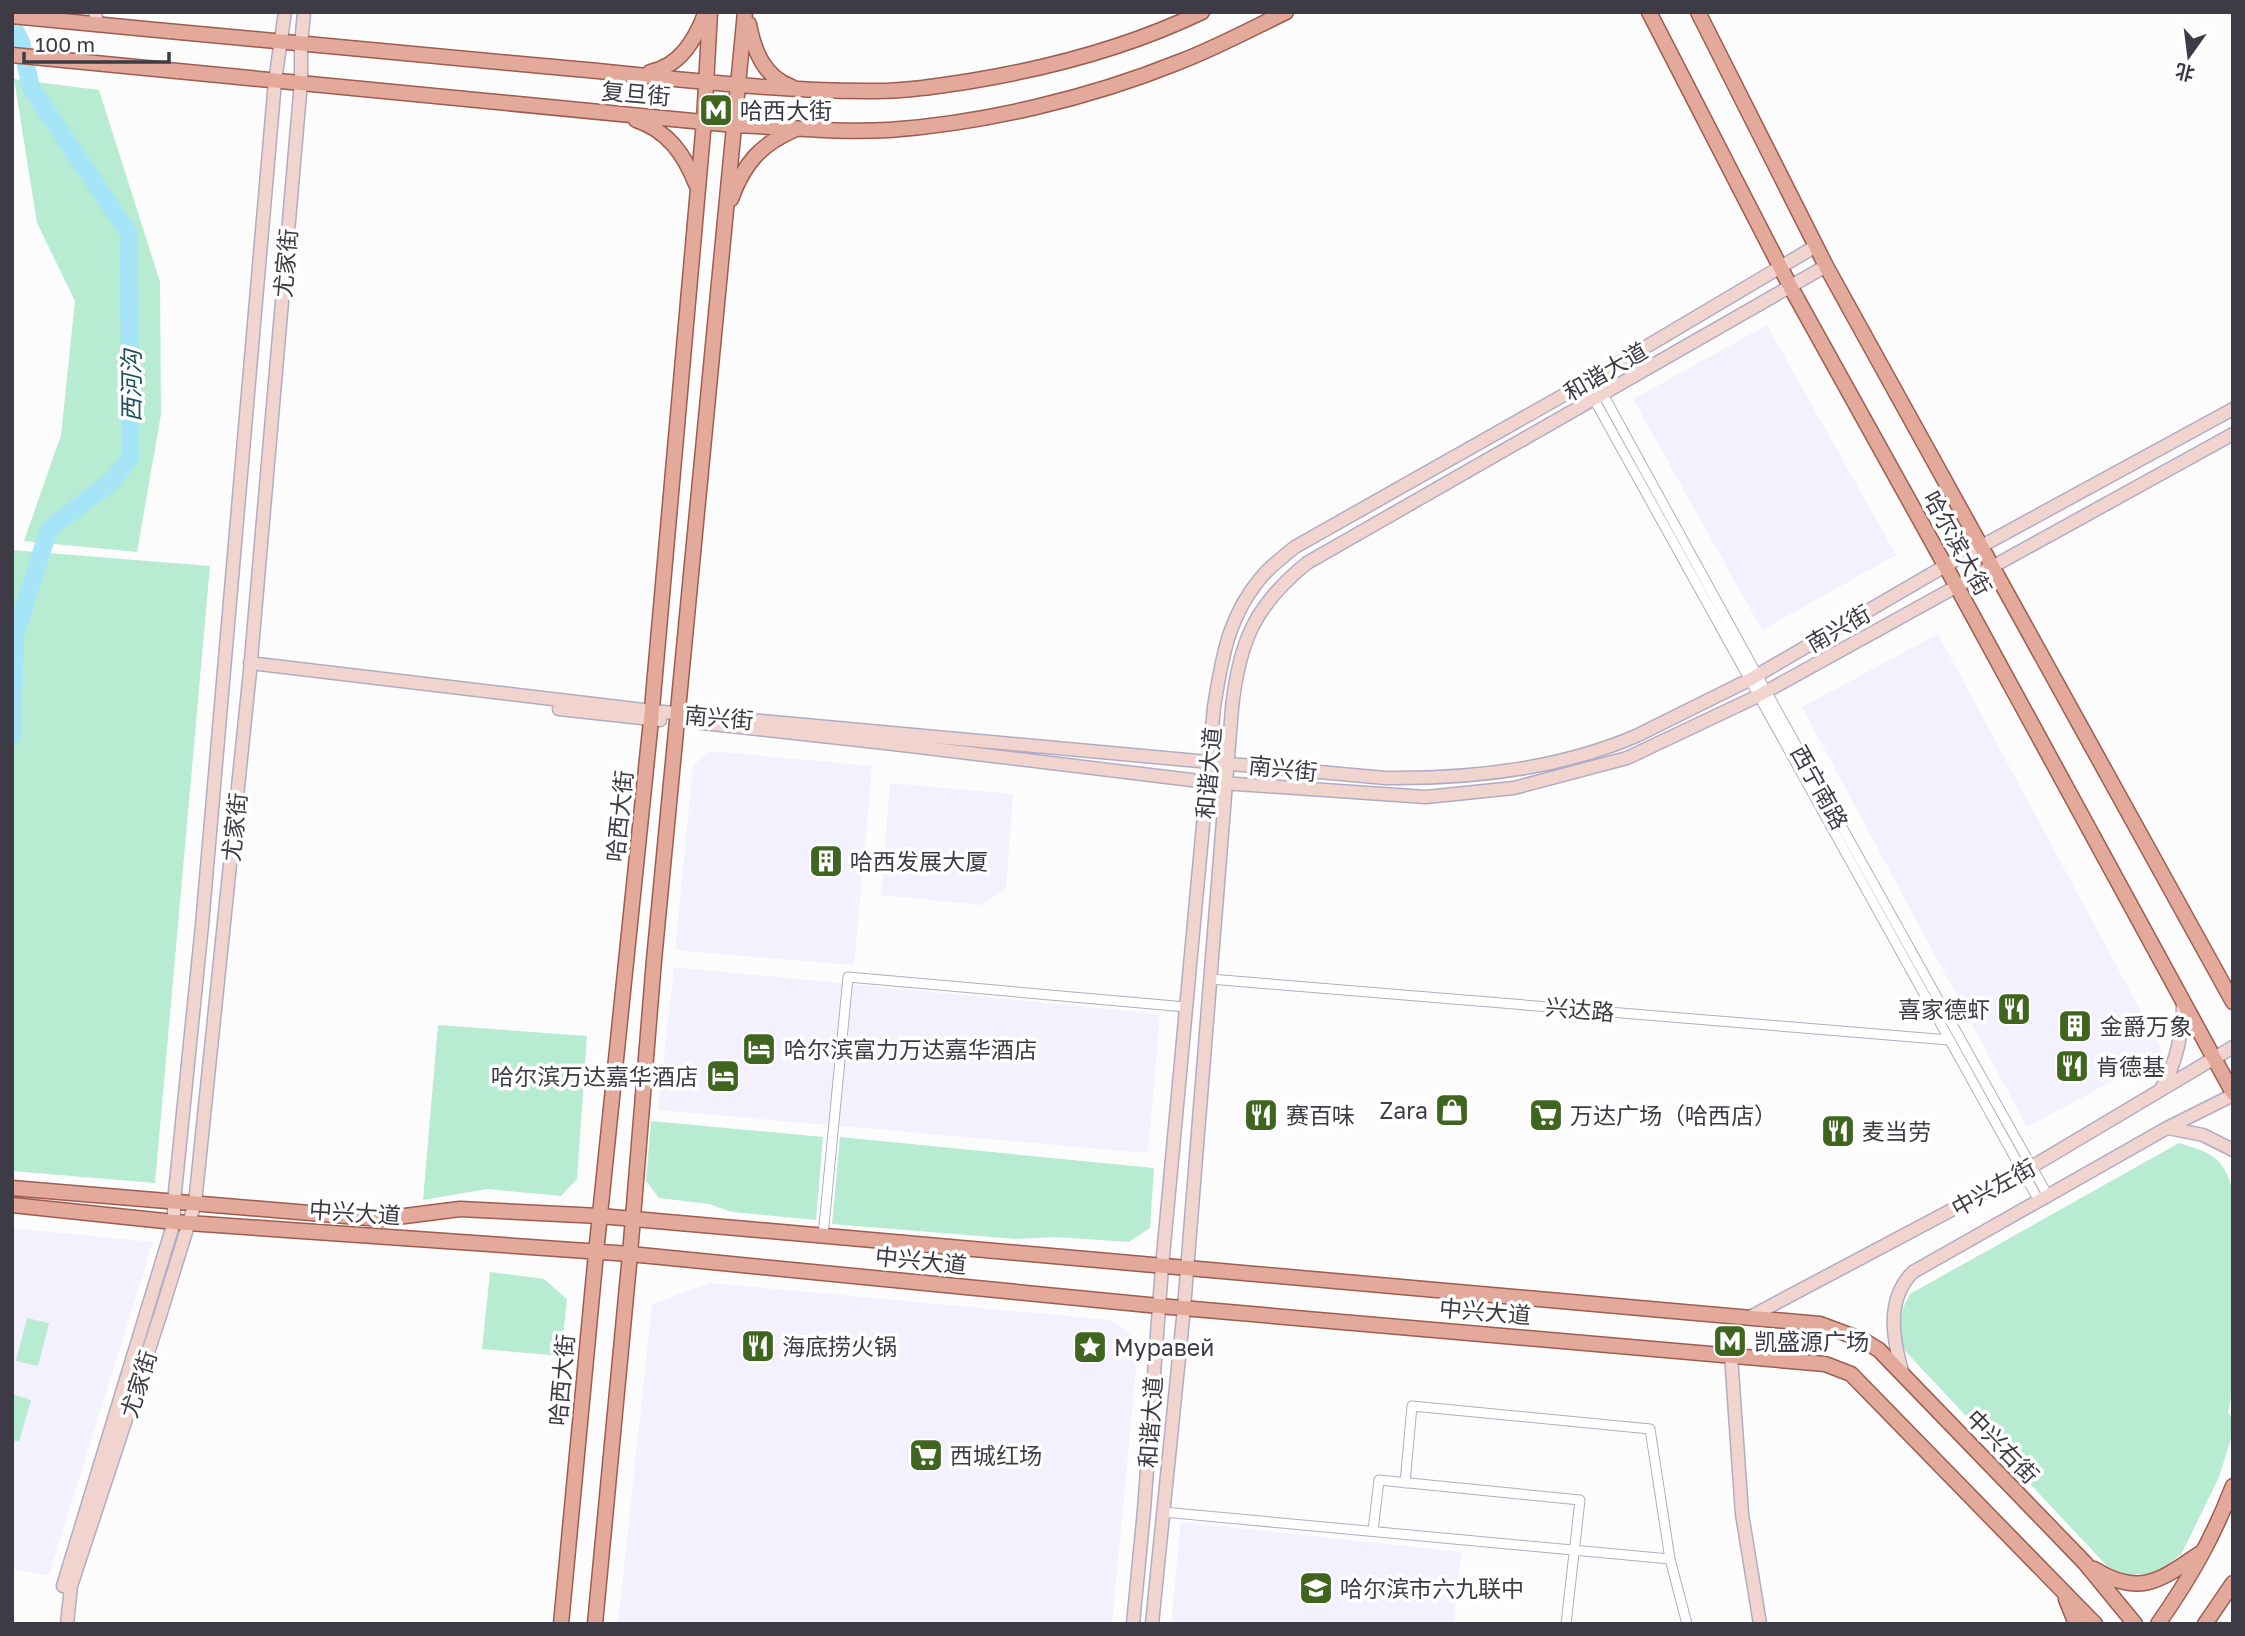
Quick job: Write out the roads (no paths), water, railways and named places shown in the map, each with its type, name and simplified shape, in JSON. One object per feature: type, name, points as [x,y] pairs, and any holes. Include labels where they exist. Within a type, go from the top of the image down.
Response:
[{"type":"main road","name":"尤家街","points":[[67,1624],[71,1586],[158,1322],[181,1223],[174,1202],[202,925],[275,81],[285,12]]},
{"type":"main road","name":"尤家街","points":[[58,1624],[63,1585],[181,1223],[195,1203],[250,667],[302,82],[304,12]]},
{"type":"main road","points":[[636,74],[663,69],[677,59],[696,36],[708,12]]},
{"type":"main road","name":"哈西大街","points":[[561,1624],[596,1253],[652,715],[704,121],[708,12]]},
{"type":"main road","points":[[746,12],[752,42],[768,72],[781,83],[800,90]]},
{"type":"main road","name":"哈西大街","points":[[595,1624],[630,1254],[652,974],[746,12]]},
{"type":"main road","name":"复旦街","points":[[12,16],[96,18],[301,45],[800,90],[877,92],[915,90],[1059,64],[1129,42],[1202,12]]},
{"type":"main road","name":"复旦街","points":[[12,55],[734,125],[844,131],[887,130],[939,125],[1101,89],[1180,62],[1286,12]]},
{"type":"main road","name":"哈尔滨大街","points":[[1649,12],[1790,286],[2233,1094]]},
{"type":"main road","name":"哈尔滨大街","points":[[1698,12],[1826,265],[2233,1002]]},
{"type":"main road","points":[[621,115],[644,122],[674,144],[687,162],[697,187]]},
{"type":"main road","points":[[725,216],[742,172],[751,160],[767,145],[799,128]]},
{"type":"main road","name":"和谐大道","points":[[1133,1624],[1162,1267],[1214,707],[1227,637],[1239,611],[1266,572],[1295,547],[1590,380],[1816,246]]},
{"type":"main road","name":"和谐大道","points":[[1152,1624],[1184,1308],[1235,682],[1251,626],[1278,588],[1307,563],[1826,265]]},
{"type":"main road","name":"南兴街","points":[[250,667],[652,715],[1385,778],[1490,774],[1549,764],[1620,743],[1753,678],[1945,566],[2233,410]]},
{"type":"main road","name":"南兴街","points":[[677,717],[1208,782],[1426,797],[1514,789],[1627,758],[1762,694],[2233,434]]},
{"type":"main road","points":[[2159,1092],[2175,1062],[2181,1037],[2183,999]]},
{"type":"main road","name":"中兴左街","points":[[1748,1318],[2027,1170],[2233,1046]]},
{"type":"main road","name":"中兴左街","points":[[1903,1375],[1893,1323],[1896,1303],[1905,1280],[1913,1272],[2167,1128],[2233,1094]]},
{"type":"main road","points":[[2167,1128],[2203,1135],[2233,1150]]},
{"type":"main road","name":"中兴大道","points":[[12,1188],[381,1219],[460,1209],[600,1216],[1820,1324]]},
{"type":"main road","name":"中兴大道","points":[[12,1205],[181,1223],[630,1254],[1159,1306],[1825,1364],[1851,1374],[2061,1588]]},
{"type":"main road","name":"中兴右街","points":[[1820,1324],[1863,1340],[1879,1350],[2085,1563],[2135,1624]]},
{"type":"main road","points":[[1731,1355],[1741,1502],[1760,1624]]},
{"type":"main road","points":[[2158,1624],[2206,1549],[2233,1486]]},
{"type":"main road","points":[[2085,1563],[2115,1580],[2141,1583],[2164,1578],[2206,1549]]},
{"type":"main road","points":[[2206,1624],[2233,1583]]},
{"type":"main road","points":[[2061,1588],[2076,1624]]},
{"type":"main road","points":[[2061,1588],[2095,1624]]},
{"type":"street","name":"西宁南路","points":[[1590,380],[2043,1198]]},
{"type":"street","name":"西宁南路","points":[[1762,694],[1949,1040],[2027,1170]]},
{"type":"street","points":[[824,1236],[848,977],[1186,1007]]},
{"type":"street","name":"兴达路","points":[[1210,979],[1949,1040]]},
{"type":"street","points":[[1405,1483],[1412,1406],[1650,1429],[1670,1559],[1687,1624]]},
{"type":"street","points":[[1373,1531],[1379,1480],[1580,1500],[1566,1624]]},
{"type":"street","points":[[1163,1512],[1670,1559]]},
{"type":"waterway","name":"西河沟","points":[[12,25],[21,42],[31,88],[129,234],[130,458],[112,481],[49,529],[15,635],[12,736]]},
{"type":"place","name":"哈西大街","points":[[716,110]]},
{"type":"place","name":"哈西发展大厦","points":[[826,861]]},
{"type":"place","name":"喜家德虾","points":[[2014,1009]]},
{"type":"place","name":"金爵万象","points":[[2075,1026]]},
{"type":"place","name":"哈尔滨富力万达嘉华酒店","points":[[759,1049]]},
{"type":"place","name":"肯德基","points":[[2072,1066]]},
{"type":"place","name":"哈尔滨万达嘉华酒店","points":[[723,1076]]},
{"type":"place","name":"Zara","points":[[1452,1110]]},
{"type":"place","name":"赛百味","points":[[1261,1115]]},
{"type":"place","name":"万达广场（哈西店）","points":[[1546,1115]]},
{"type":"place","name":"麦当劳","points":[[1838,1131]]},
{"type":"place","name":"凯盛源广场","points":[[1730,1341]]},
{"type":"place","name":"海底捞火锅","points":[[758,1346]]},
{"type":"place","name":"Муравей","points":[[1090,1347]]},
{"type":"place","name":"西城红场","points":[[926,1455]]},
{"type":"place","name":"哈尔滨市六九联中","points":[[1316,1588]]}]
